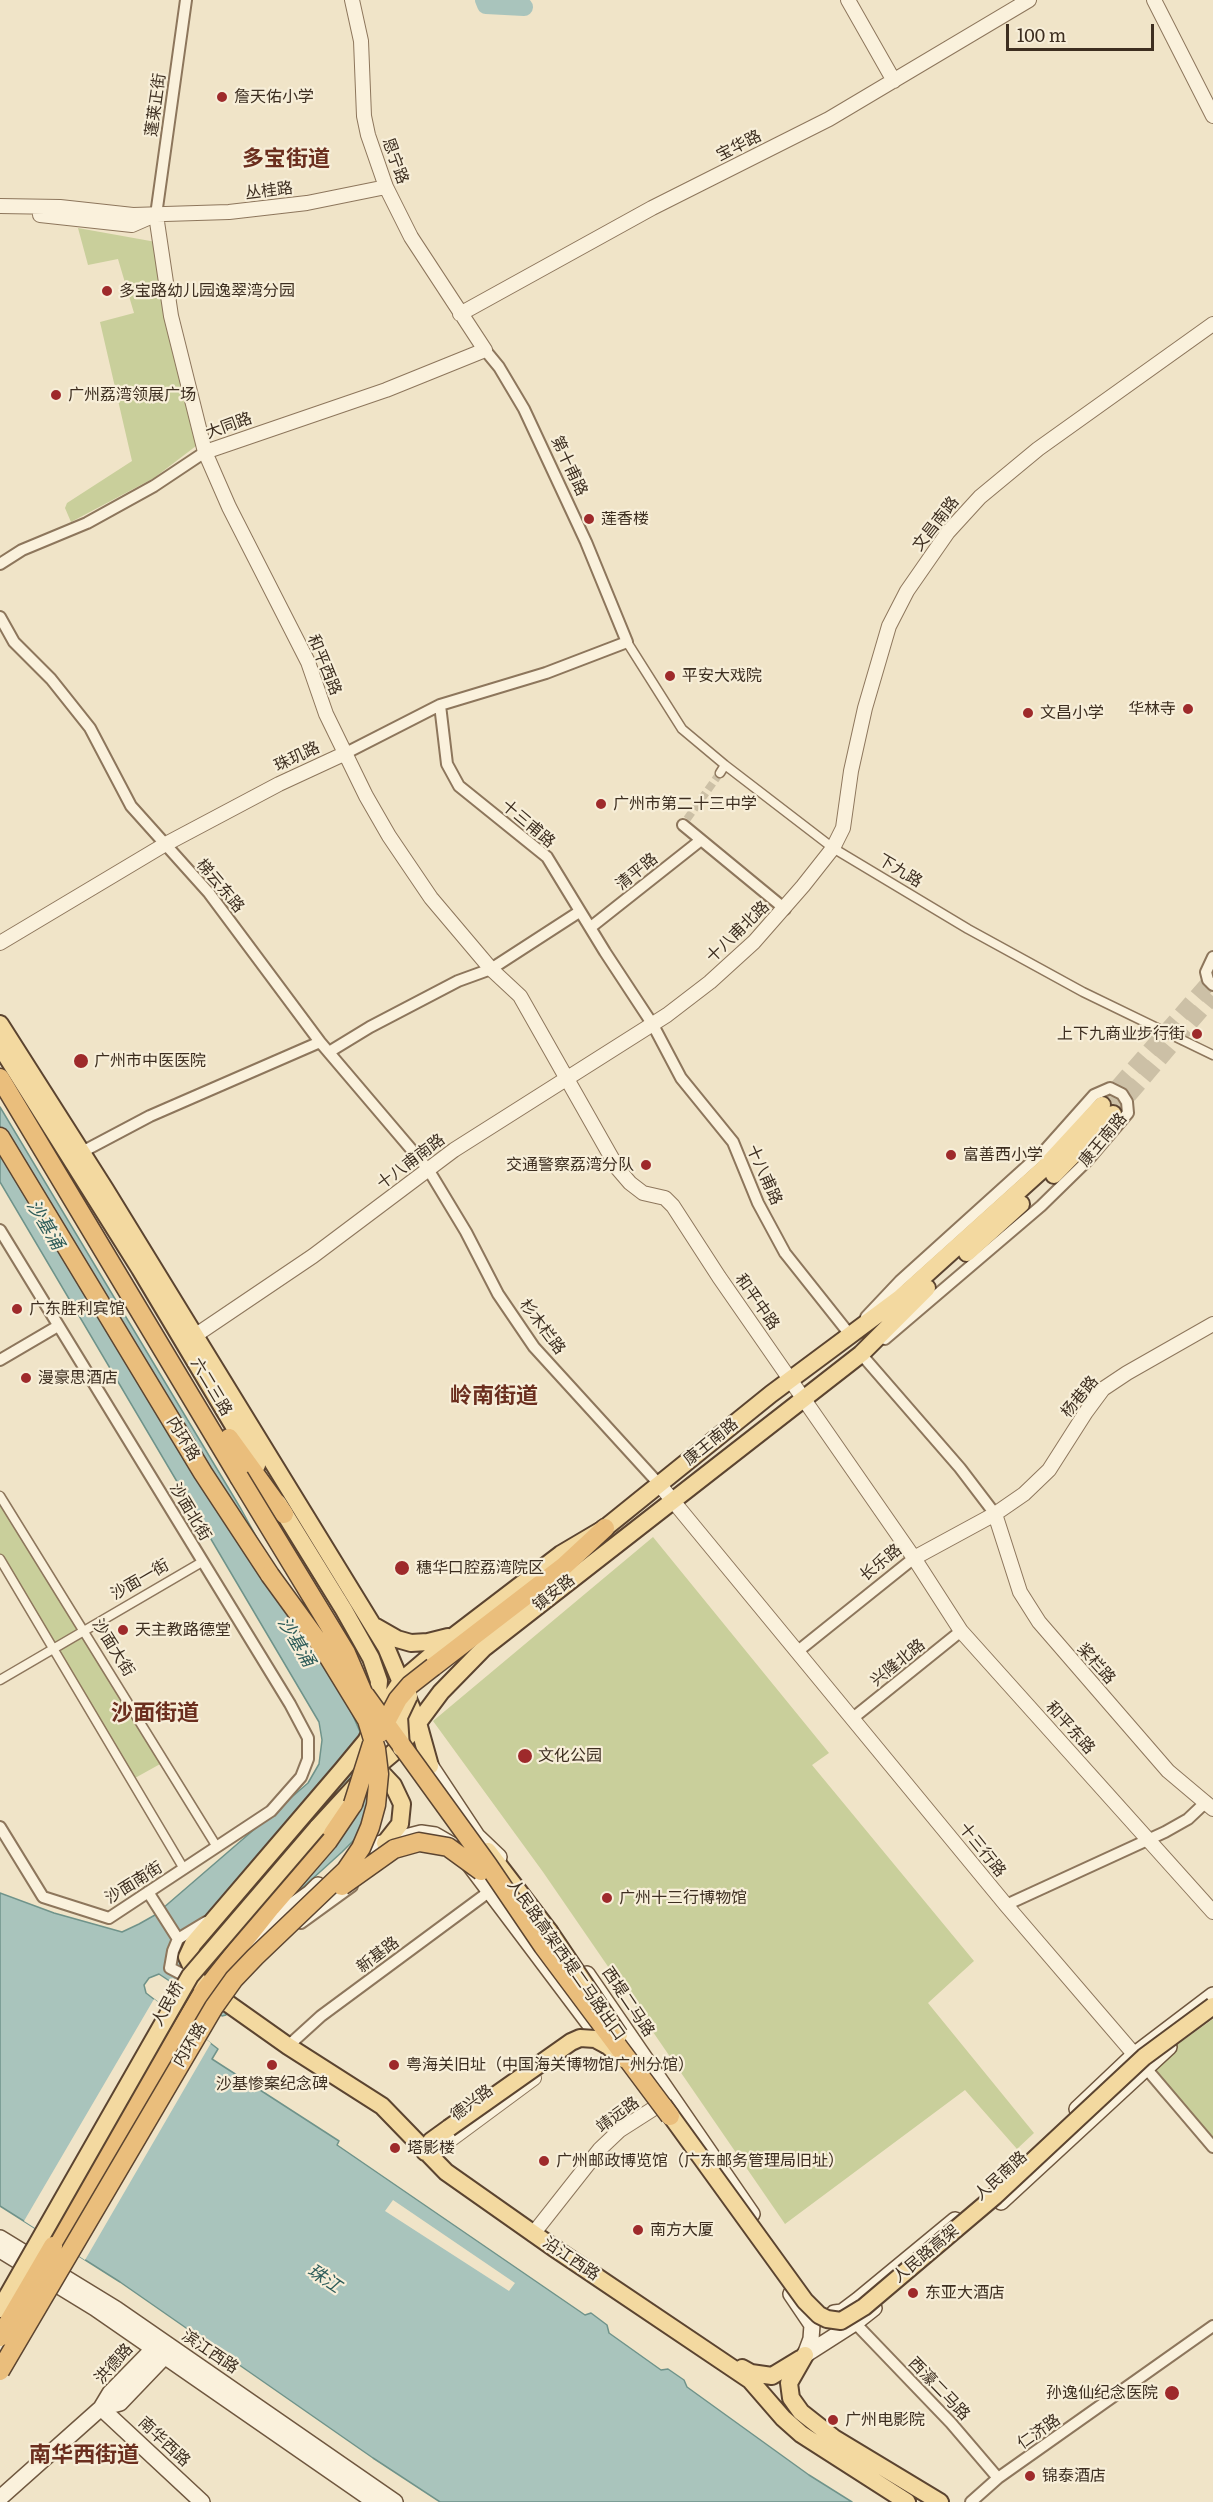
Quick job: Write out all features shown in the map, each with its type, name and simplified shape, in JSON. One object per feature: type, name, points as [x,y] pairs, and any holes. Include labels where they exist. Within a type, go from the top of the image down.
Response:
[{"type":"highway","points":[[0,1078],[106,1254],[243,1460],[284,1514]]},
{"type":"highway","name":"内环路","points":[[0,1137],[203,1473],[270,1575],[323,1648],[363,1711],[376,1749],[379,1774],[374,1816],[367,1837],[355,1859],[324,1893],[270,1942],[234,1979],[201,2027],[0,2371]]},
{"type":"highway","name":"内环路","points":[[0,2337],[169,2048],[208,1989],[271,1906],[328,1841],[353,1804],[372,1740],[373,1726],[369,1706],[346,1653],[106,1254]]},
{"type":"highway","points":[[353,1804],[364,1784],[378,1739],[394,1706],[410,1685],[563,1567],[604,1528]]},
{"type":"highway","points":[[270,1575],[354,1680],[489,1865],[543,1946],[663,2112]]},
{"type":"highway","points":[[270,1942],[374,1861],[399,1846],[419,1842],[439,1844],[456,1851],[479,1872]]},
{"type":"main road","name":"六二三路","points":[[0,1024],[196,1335],[349,1602],[379,1681],[378,1708],[361,1751]]},
{"type":"main road","name":"六二三路","points":[[0,1046],[140,1269],[284,1514],[349,1602],[373,1625],[401,1681],[411,1727],[430,1766]]},
{"type":"main road","name":"康王南路","points":[[659,1484],[791,1379],[900,1298],[1107,1109],[1053,1176],[913,1302],[861,1354],[673,1500]]},
{"type":"main road","name":"镇安路","points":[[361,1751],[401,1681],[455,1635],[561,1554],[604,1528],[659,1484]]},
{"type":"main road","name":"镇安路","points":[[411,1727],[441,1692],[497,1637],[673,1500]]},
{"type":"main road","points":[[373,1625],[397,1639],[411,1643],[428,1642],[455,1635]]},
{"type":"main road","points":[[433,1667],[413,1690],[401,1710],[398,1726],[405,1760],[479,1872],[588,2019],[623,2059],[808,2306],[813,2330],[805,2355],[789,2383],[791,2398],[801,2412],[834,2438],[940,2502]]},
{"type":"main road","points":[[430,1766],[430,1721],[441,1692]]},
{"type":"main road","points":[[208,1989],[187,1957],[193,1944],[383,1726],[393,1720],[411,1727]]},
{"type":"main road","name":"人民桥","points":[[0,2309],[190,1976],[359,1781],[391,1756],[411,1727]]},
{"type":"main road","name":"人民桥","points":[[0,2291],[186,1973],[343,1790],[353,1776],[361,1751]]},
{"type":"main road","name":"西堤二马路","points":[[430,1766],[477,1836],[523,1884],[613,2010],[808,2306]]},
{"type":"main road","points":[[239,2010],[229,1990],[230,1978],[237,1963],[278,1916],[310,1893],[347,1875],[385,1844],[400,1824],[402,1804],[393,1785],[376,1767]]},
{"type":"main road","points":[[385,1844],[413,1834],[435,1835],[451,1844],[479,1872],[490,1891],[596,2034],[663,2112]]},
{"type":"main road","points":[[477,1836],[512,1894],[594,2007],[642,2056]]},
{"type":"main road","name":"人民路高架西堤二马路出口","points":[[477,1836],[549,1931],[590,1990],[663,2112]]},
{"type":"main road","name":"沿江西路","points":[[208,1989],[288,2046],[382,2106],[446,2172],[533,2234],[750,2380],[783,2418],[801,2434],[907,2502]]},
{"type":"main road","name":"人民南路","points":[[808,2306],[828,2313],[842,2312],[872,2289],[988,2192],[1134,2055],[1213,1995]]},
{"type":"main road","name":"人民路高架","points":[[663,2112],[805,2301],[826,2319],[841,2320],[848,2318],[871,2301],[995,2196],[1144,2057],[1213,2006]]},
{"type":"main road","points":[[594,2007],[596,2034]]},
{"type":"main road","name":"人民南路","points":[[805,2355],[855,2323],[1008,2195],[1145,2067],[1213,2014]]},
{"type":"main road","points":[[425,2152],[431,2141],[571,2042],[580,2038],[595,2039],[608,2046],[623,2059]]},
{"type":"main road","name":"滨江西路","points":[[0,2238],[75,2282],[162,2349],[375,2502]]},
{"type":"main road","name":"滨江西路","points":[[0,2250],[162,2349],[395,2502]]},
{"type":"main road","name":"洪德路","points":[[0,2498],[101,2408],[110,2393],[162,2349]]},
{"type":"main road","points":[[719,2358],[752,2373],[772,2376],[805,2355]]},
{"type":"main road","name":"南华西路","points":[[101,2408],[202,2502]]},
{"type":"street","name":"蓬莱正街","points":[[156,215],[186,0]]},
{"type":"street","name":"恩宁路","points":[[352,0],[361,41],[361,87],[366,125],[386,187],[411,237],[443,282],[460,314]]},
{"type":"street","points":[[848,0],[894,81]]},
{"type":"street","name":"宝华路","points":[[460,314],[645,212],[814,127],[1029,0]]},
{"type":"street","points":[[1154,0],[1213,116]]},
{"type":"street","name":"丛桂路","points":[[0,206],[156,215],[272,208],[386,187]]},
{"type":"street","points":[[39,207],[60,217]]},
{"type":"street","name":"丛桂路","points":[[0,214],[60,217],[132,225],[156,215]]},
{"type":"street","name":"和平西路","points":[[156,215],[171,316],[206,452],[229,507],[308,662],[326,714],[366,796],[431,898],[491,969],[520,996],[566,1079]]},
{"type":"street","name":"第十甫路","points":[[460,314],[499,368],[524,409],[586,542],[627,642]]},
{"type":"street","name":"文昌南路","points":[[833,848],[843,828],[851,771],[865,708],[889,626],[907,591],[935,550],[968,508],[995,483],[1062,430],[1213,324]]},
{"type":"street","name":"大同路","points":[[0,564],[22,550],[105,513],[154,486],[206,452],[386,390],[485,350]]},
{"type":"street","name":"梯云东路","points":[[0,617],[15,642],[51,679],[90,728],[131,806],[209,893],[320,1042],[428,1169]]},
{"type":"street","name":"下九路","points":[[627,642],[682,729],[833,848],[968,929],[1083,992],[1213,1056]]},
{"type":"street","name":"珠玑路","points":[[0,944],[164,845],[279,784],[440,705],[546,673],[627,642]]},
{"type":"street","name":"十三甫路","points":[[440,705],[447,764],[459,786],[547,857],[579,912],[591,927],[653,1025]]},
{"type":"street","points":[[720,773],[725,765]]},
{"type":"street","points":[[685,822],[701,840],[785,909]]},
{"type":"street","name":"清平路","points":[[591,927],[701,840]]},
{"type":"street","name":"十八甫北路","points":[[653,1025],[710,982],[754,942],[785,909],[833,848]]},
{"type":"street","points":[[329,1052],[370,1027],[458,981],[491,969],[579,912]]},
{"type":"street","points":[[1213,957],[1206,972],[1208,980],[1213,985]]},
{"type":"street","name":"十八甫南路","points":[[196,1335],[313,1256],[428,1169],[485,1130],[653,1025]]},
{"type":"street","name":"十八甫路","points":[[653,1025],[684,1083],[733,1142],[758,1203],[785,1252],[851,1336]]},
{"type":"street","points":[[82,1152],[150,1116],[320,1042]]},
{"type":"street","name":"和平中路","points":[[566,1079],[618,1169],[630,1184],[643,1193],[665,1198],[673,1206],[719,1277],[914,1557]]},
{"type":"street","name":"康王南路","points":[[851,1336],[885,1295],[1038,1157],[1094,1095],[1110,1088],[1122,1094],[1128,1107],[1126,1117],[1065,1183],[897,1330],[861,1354]]},
{"type":"street","name":"杉木栏路","points":[[428,1169],[466,1232],[498,1294],[521,1330],[603,1425],[659,1484]]},
{"type":"street","name":"沙面北街","points":[[0,1230],[290,1704],[308,1738],[308,1759],[301,1777],[271,1811]]},
{"type":"street","name":"杨巷路","points":[[994,1514],[1024,1494],[1049,1470],[1103,1389],[1213,1324]]},
{"type":"street","points":[[0,1360],[58,1326]]},
{"type":"street","points":[[861,1354],[965,1474],[994,1514]]},
{"type":"street","points":[[659,1484],[798,1651]]},
{"type":"street","name":"沙面大街","points":[[0,1496],[85,1630],[217,1847]]},
{"type":"street","name":"长乐路","points":[[798,1651],[914,1557],[994,1514]]},
{"type":"street","name":"桨栏路","points":[[994,1514],[1020,1592],[1039,1622],[1168,1771],[1210,1805]]},
{"type":"street","name":"和平东路","points":[[914,1557],[961,1631],[1213,1912]]},
{"type":"street","points":[[0,1559],[184,1869]]},
{"type":"street","name":"沙面一街","points":[[0,1680],[202,1562]]},
{"type":"street","name":"兴隆北路","points":[[853,1718],[961,1631]]},
{"type":"street","name":"十三行路","points":[[798,1651],[1006,1905],[1145,2067]]},
{"type":"street","points":[[1006,1905],[1148,1840],[1210,1805]]},
{"type":"street","name":"沙面南街","points":[[0,1827],[43,1897],[109,1918],[150,1895],[184,1869],[271,1811]]},
{"type":"street","points":[[239,2010],[235,1990],[253,1965],[310,1916],[393,1858],[415,1850],[442,1852],[479,1872]]},
{"type":"street","name":"新基路","points":[[288,2046],[321,2016],[490,1891]]},
{"type":"street","points":[[150,1895],[178,1939]]},
{"type":"street","points":[[208,1989],[170,1968],[178,1939],[204,1924],[220,1911]]},
{"type":"street","name":"德兴路","points":[[425,2152],[438,2149],[596,2034]]},
{"type":"street","points":[[1145,2067],[1213,2147]]},
{"type":"street","name":"靖远路","points":[[533,2234],[600,2149],[620,2130],[663,2112]]},
{"type":"street","name":"西濠二马路","points":[[855,2323],[951,2423],[998,2478]]},
{"type":"street","name":"仁济路","points":[[971,2502],[998,2478],[1213,2326]]},
{"type":"green space","points":[[78,228],[156,242],[196,446],[154,478],[71,522],[65,508],[67,503],[132,461],[100,322],[134,313],[118,259],[88,265]]},
{"type":"green space","points":[[0,1502],[80,1628],[55,1643],[0,1554]]},
{"type":"green space","name":"文化公园","points":[[653,1537],[829,1753],[812,1765],[974,1961],[928,2003],[1034,2133],[1017,2149],[965,2090],[785,2224],[543,1872],[433,1721]]},
{"type":"green space","points":[[85,1635],[162,1763],[135,1778],[59,1651]]},
{"type":"green space","points":[[1213,2019],[1213,2140],[1152,2068],[1178,2044]]},
{"type":"water","points":[[0,1107],[241,1509],[345,1697],[385,1790],[379,1815],[268,1919],[228,1965],[226,2015],[222,2016],[159,1974],[149,1978],[144,1985],[146,1993],[218,2049],[212,2059],[339,2141],[337,2145],[585,2315],[591,2313],[607,2325],[609,2333],[661,2370],[668,2369],[684,2380],[687,2387],[809,2475],[852,2502],[440,2502],[120,2282],[0,2206],[0,1893],[54,1913],[122,1932],[139,1924],[155,1915],[308,1783],[319,1764],[322,1740],[319,1722],[0,1182]]},
{"type":"pier","points":[[154,1999],[211,2043],[85,2260],[24,2221]]},
{"type":"pier","points":[[393,2200],[515,2283],[509,2291],[385,2211]]},
{"type":"waterway","points":[[484,0],[486,5],[524,7]]},
{"type":"tunnel","points":[[687,819],[720,773]]},
{"type":"tunnel","points":[[1102,1105],[1213,978]]},
{"type":"tunnel","points":[[1113,1114],[1213,996]]},
{"type":"place","name":"詹天佑小学","points":[[222,97]]},
{"type":"place","name":"多宝路幼儿园逸翠湾分园","points":[[107,291]]},
{"type":"place","name":"广州荔湾领展广场","points":[[56,395]]},
{"type":"place","name":"莲香楼","points":[[589,519]]},
{"type":"place","name":"平安大戏院","points":[[670,676]]},
{"type":"place","name":"华林寺","points":[[1188,709]]},
{"type":"place","name":"文昌小学","points":[[1028,713]]},
{"type":"place","name":"广州市第二十三中学","points":[[601,804]]},
{"type":"place","name":"上下九商业步行街","points":[[1197,1034]]},
{"type":"place","name":"广州市中医医院","points":[[81,1061]]},
{"type":"place","name":"富善西小学","points":[[951,1155]]},
{"type":"place","name":"交通警察荔湾分队","points":[[646,1165]]},
{"type":"place","name":"广东胜利宾馆","points":[[17,1309]]},
{"type":"place","name":"漫豪思酒店","points":[[26,1378]]},
{"type":"place","name":"穗华口腔荔湾院区","points":[[402,1568]]},
{"type":"place","name":"天主教路德堂","points":[[123,1630]]},
{"type":"place","name":"文化公园","points":[[525,1756]]},
{"type":"place","name":"广州十三行博物馆","points":[[607,1898]]},
{"type":"place","name":"沙基惨案纪念碑","points":[[272,2065]]},
{"type":"place","name":"粤海关旧址（中国海关博物馆广州分馆）","points":[[394,2065]]},
{"type":"place","name":"塔影楼","points":[[395,2148]]},
{"type":"place","name":"广州邮政博览馆（广东邮务管理局旧址）","points":[[544,2161]]},
{"type":"place","name":"南方大厦","points":[[638,2230]]},
{"type":"place","name":"东亚大酒店","points":[[913,2293]]},
{"type":"place","name":"孙逸仙纪念医院","points":[[1172,2393]]},
{"type":"place","name":"广州电影院","points":[[833,2420]]},
{"type":"place","name":"锦泰酒店","points":[[1030,2476]]},
{"type":"district","name":"多宝街道","points":[[286,160]]},
{"type":"district","name":"岭南街道","points":[[494,1397]]},
{"type":"district","name":"沙面街道","points":[[155,1714]]},
{"type":"district","name":"南华西街道","points":[[84,2456]]},
{"type":"water label","name":"沙基涌","points":[[45,1225]]},
{"type":"water label","name":"沙基涌","points":[[296,1642]]},
{"type":"water label","name":"珠江","points":[[324,2279]]}]
